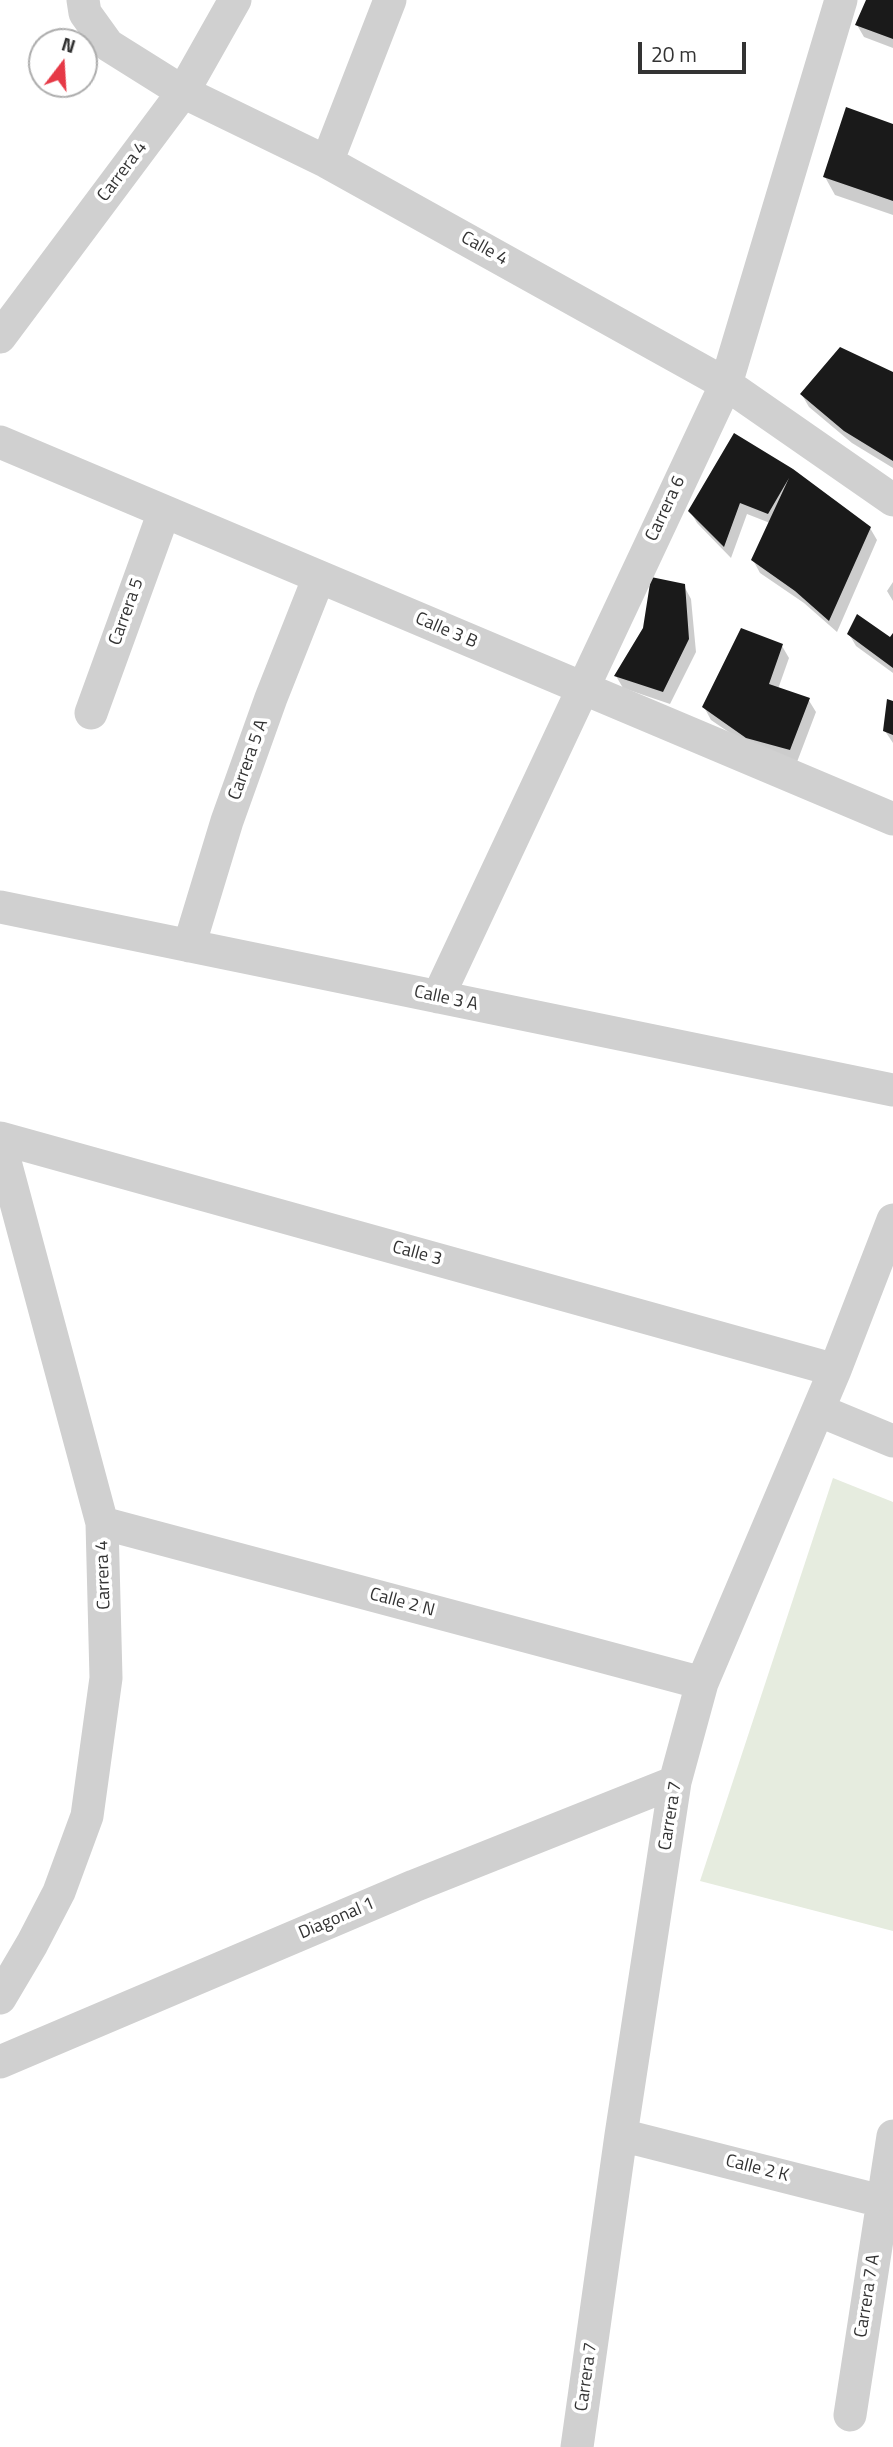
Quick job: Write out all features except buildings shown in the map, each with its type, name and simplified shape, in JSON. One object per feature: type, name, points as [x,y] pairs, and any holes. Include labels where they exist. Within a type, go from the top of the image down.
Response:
[{"type":"street","name":"Calle 4","points":[[83,0],[85,13],[108,45],[183,92],[327,162],[726,384],[893,500]]},
{"type":"street","name":"Carrera 4","points":[[0,337],[183,92],[235,0]]},
{"type":"street","points":[[327,162],[390,0]]},
{"type":"street","name":"Carrera 6","points":[[438,997],[726,384],[841,0]]},
{"type":"street","name":"Calle 3 B","points":[[0,442],[893,819]]},
{"type":"street","name":"Carrera 5","points":[[91,713],[164,512]]},
{"type":"street","name":"Carrera 5 A","points":[[189,946],[236,796],[271,698],[320,577]]},
{"type":"street","name":"Calle 3 A","points":[[0,907],[893,1090]]},
{"type":"street","name":"Calle 3","points":[[0,1138],[835,1370]]},
{"type":"street","name":"Carrera 4","points":[[0,1143],[102,1523],[106,1678],[87,1816],[59,1892],[0,1998]]},
{"type":"street","name":"Carrera 7","points":[[577,2447],[621,2135],[676,1782],[702,1684],[835,1370],[893,1220]]},
{"type":"street","points":[[818,1410],[893,1441]]},
{"type":"street","name":"Calle 2 N","points":[[102,1523],[702,1684]]},
{"type":"street","name":"Diagonal 1","points":[[0,2063],[414,1886],[676,1782]]},
{"type":"street","name":"Calle 2 K","points":[[621,2135],[888,2203]]},
{"type":"street","name":"Carrera 7 A","points":[[850,2415],[888,2203],[893,2136]]},
{"type":"shaded area","points":[[833,1478],[893,1502],[893,1931],[700,1881]]}]
